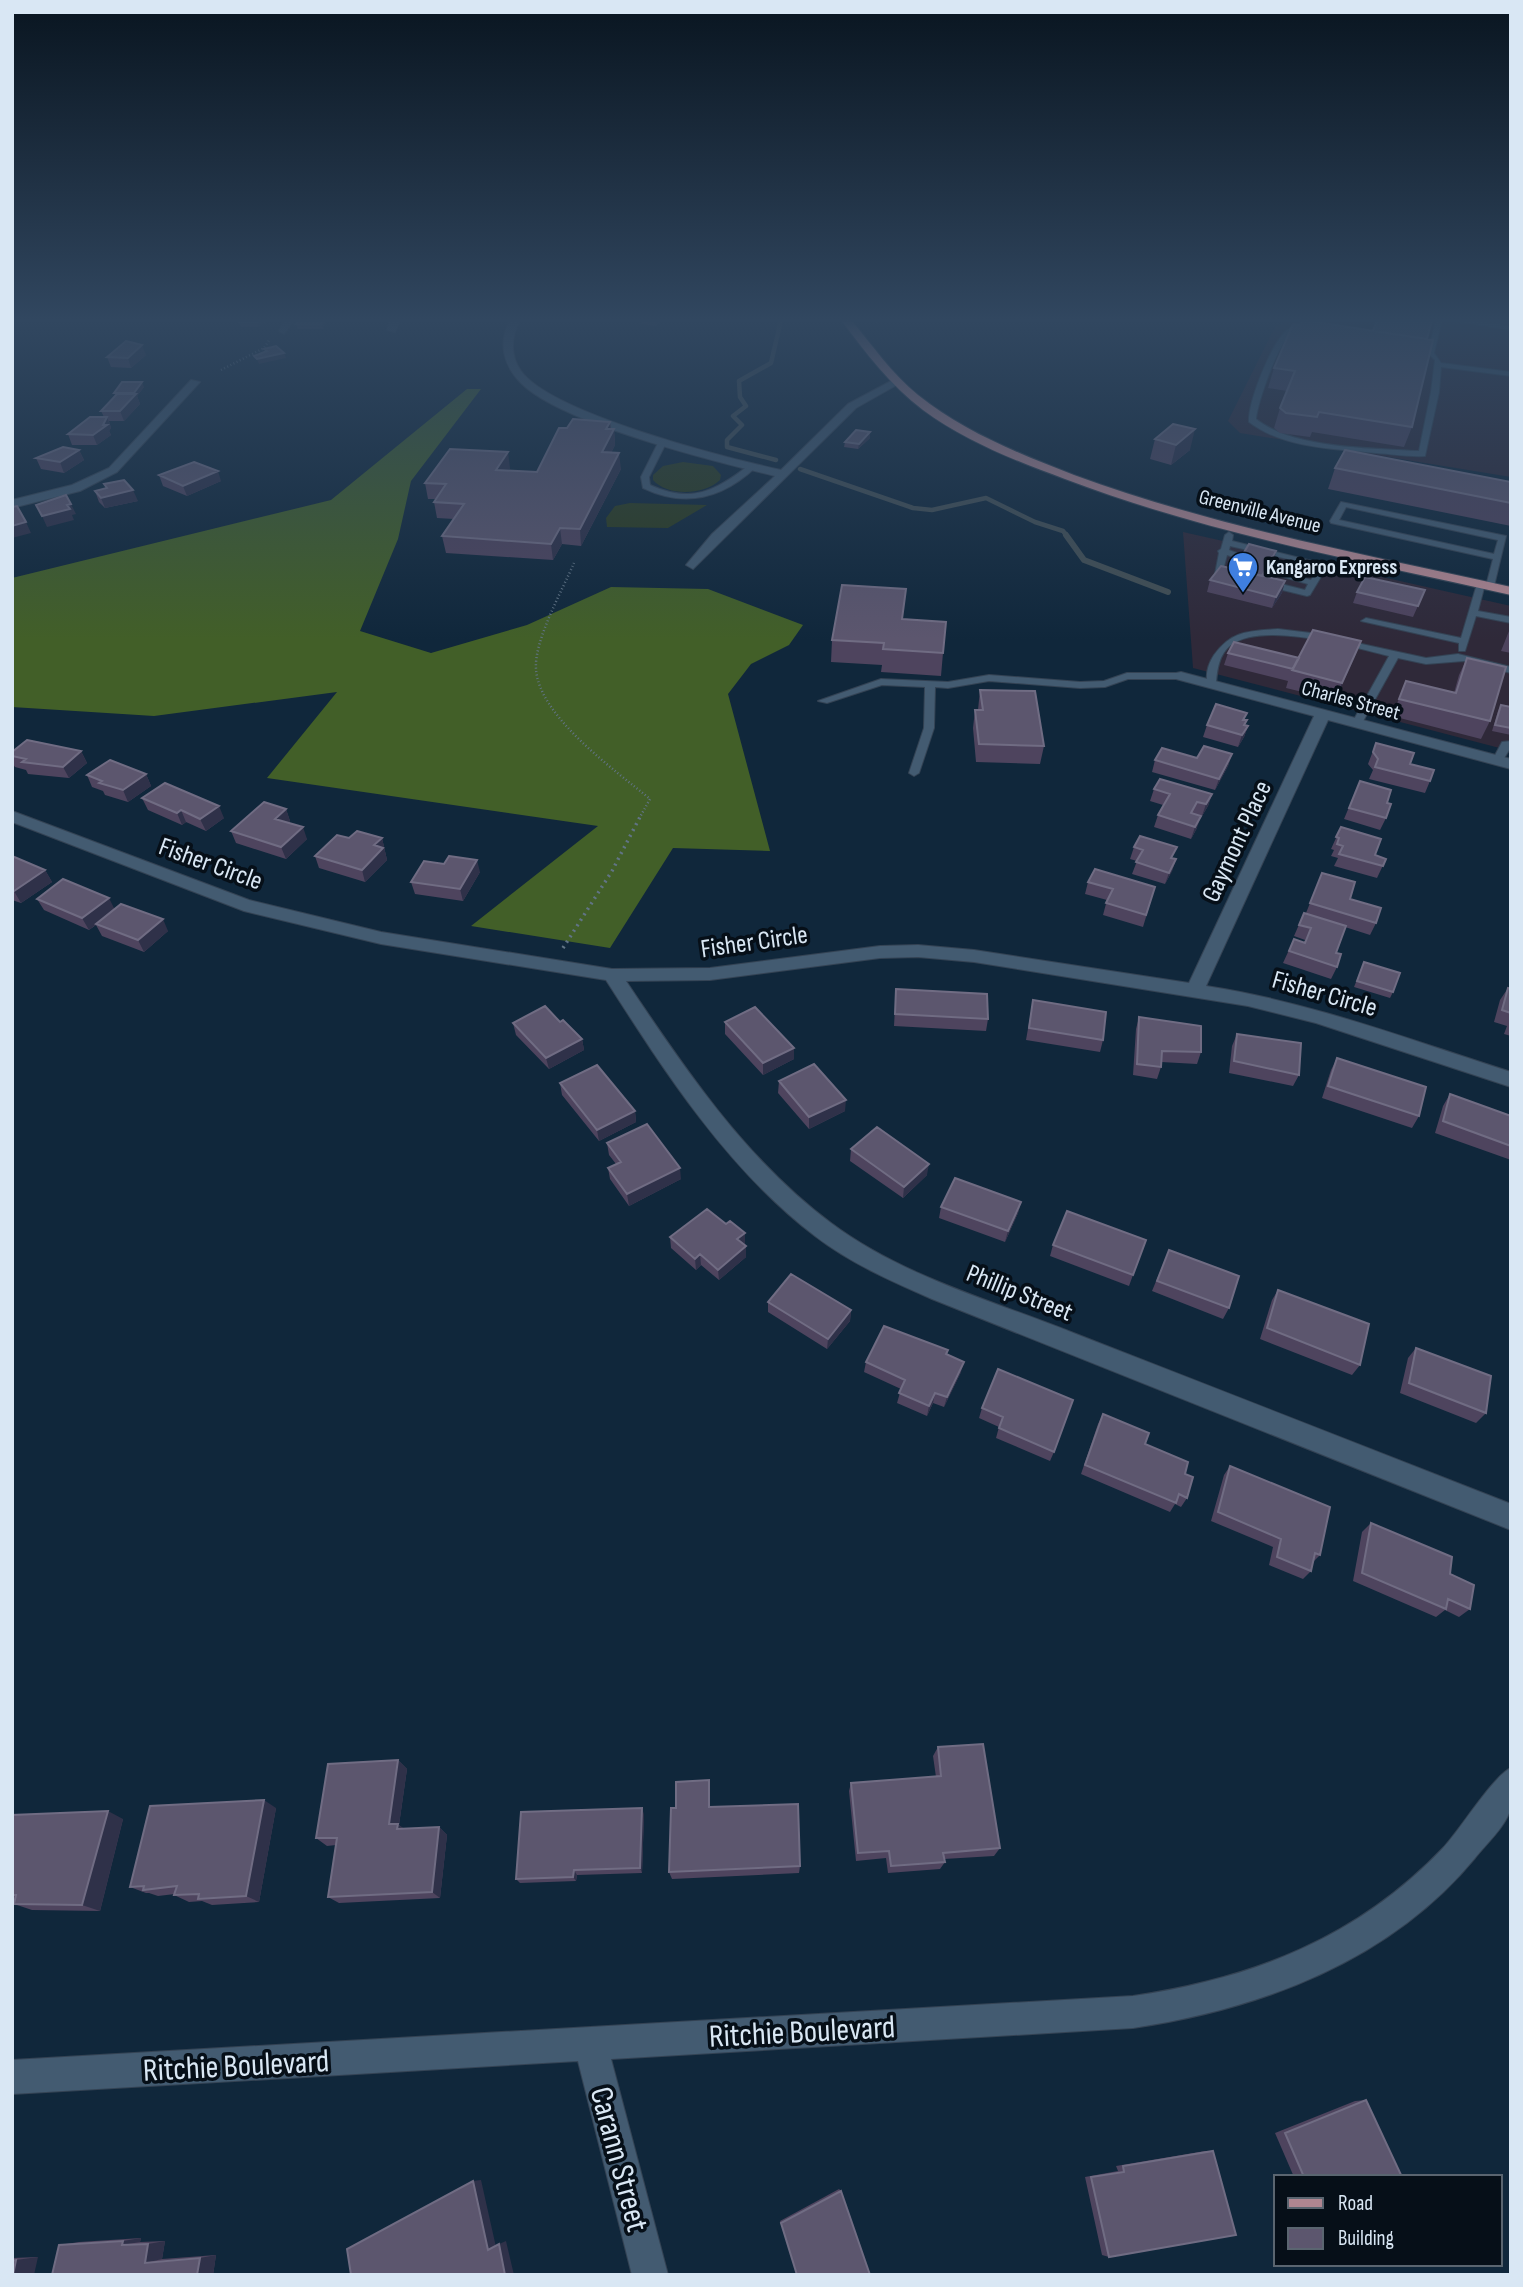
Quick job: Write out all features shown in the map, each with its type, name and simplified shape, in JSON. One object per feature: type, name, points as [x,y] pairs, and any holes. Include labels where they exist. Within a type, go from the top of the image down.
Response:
[{"type":"main road","name":"Greenville Avenue","points":[[962,427],[1028,461],[1119,495],[1231,527],[1511,591]]},
{"type":"street","points":[[12,504],[76,488],[113,470],[153,427]]},
{"type":"street","points":[[621,427],[752,467],[784,474]]},
{"type":"street","points":[[693,565],[716,537],[832,427]]},
{"type":"street","name":"Charles Street","points":[[1181,676],[1504,762]]},
{"type":"street","name":"Gaymont Place","points":[[1195,990],[1323,714]]},
{"type":"street","name":"Fisher Circle","points":[[12,816],[256,908],[381,938],[612,975],[700,975],[846,955],[918,951],[974,956],[1248,999],[1319,1017],[1511,1080]]},
{"type":"street","name":"Phillip Street","points":[[612,975],[683,1082],[764,1176],[799,1210],[855,1251],[964,1300],[1511,1517]]},
{"type":"street","name":"Ritchie Boulevard","points":[[12,2077],[1133,2012],[1212,1998],[1277,1977],[1323,1956],[1392,1914],[1450,1863],[1489,1816],[1511,1783]]},
{"type":"street","name":"Carann Street","points":[[590,2043],[650,2275]]},
{"type":"lane","points":[[1256,427],[1274,436],[1422,454],[1428,427]]},
{"type":"lane","points":[[663,441],[645,478],[646,486],[657,493],[674,496],[710,494],[725,489],[752,467]]},
{"type":"lane","points":[[1459,657],[1472,612],[1498,557],[1503,538],[1344,505],[1334,521],[1498,557]]},
{"type":"lane","points":[[1231,527],[1218,572],[1232,575]]},
{"type":"lane","points":[[1260,582],[1307,593],[1331,550]]},
{"type":"lane","points":[[1223,551],[1241,561]]},
{"type":"lane","points":[[1223,551],[1324,565]]},
{"type":"lane","points":[[1268,568],[1316,579]]},
{"type":"lane","points":[[1472,612],[1511,620]]},
{"type":"lane","points":[[1366,621],[1464,641]]},
{"type":"lane","points":[[1211,684],[1217,656],[1233,642],[1252,633],[1303,634],[1428,662],[1459,657],[1511,670]]},
{"type":"lane","points":[[1357,723],[1395,654]]},
{"type":"lane","points":[[823,701],[881,682],[948,685],[989,678],[1080,685],[1105,684],[1127,676],[1181,676]]},
{"type":"lane","points":[[914,773],[929,728],[930,684]]},
{"type":"lane","points":[[1504,762],[1506,744],[1511,744]]},
{"type":"path","points":[[551,966],[612,872],[650,799],[549,706],[536,667],[555,607],[574,563]]},
{"type":"shaded area","points":[[1234,427],[1511,427],[1511,477],[1240,433]]},
{"type":"shaded area","points":[[1183,532],[1511,606],[1511,751],[1193,668]]},
{"type":"green space","points":[[421,427],[452,427],[411,481],[398,539],[360,631],[431,653],[527,625],[611,587],[708,589],[803,625],[789,645],[751,664],[728,694],[770,851],[673,848],[610,948],[471,926],[598,826],[267,778],[337,692],[154,716],[12,707],[12,578],[331,500]]},
{"type":"green space","points":[[683,462],[713,466],[721,475],[720,480],[705,489],[686,492],[668,489],[653,480],[653,475],[663,466]]},
{"type":"green space","points":[[630,503],[707,505],[668,528],[607,527],[606,518],[615,506]]},
{"type":"building","points":[[77,427],[105,427],[93,435],[68,434]]},
{"type":"building","points":[[607,427],[606,429],[614,429],[602,452],[619,453],[580,529],[560,528],[551,544],[442,536],[464,504],[434,502],[446,484],[425,483],[450,449],[508,452],[496,470],[537,472],[559,428]]},
{"type":"building","points":[[1170,427],[1195,429],[1176,445],[1155,439]]},
{"type":"building","points":[[856,430],[870,432],[859,444],[845,442]]},
{"type":"building","points":[[63,447],[79,450],[60,462],[36,458]]},
{"type":"building","points":[[1345,450],[1511,482],[1511,503],[1335,468]]},
{"type":"building","points":[[194,462],[218,471],[183,486],[159,475]]},
{"type":"building","points":[[124,480],[133,490],[101,498],[95,491],[107,488],[104,484]]},
{"type":"building","points":[[66,495],[71,504],[67,505],[70,509],[42,516],[36,505]]},
{"type":"building","points":[[17,506],[26,522],[12,526],[12,507]]},
{"type":"building","points":[[1249,544],[1276,551],[1262,576],[1234,569]]},
{"type":"building","points":[[1221,566],[1285,581],[1276,597],[1210,580]]},
{"type":"building","points":[[1365,577],[1425,590],[1418,606],[1357,592]]},
{"type":"building","points":[[842,585],[906,589],[902,619],[946,622],[943,653],[883,649],[884,643],[832,640]]},
{"type":"building","points":[[1313,630],[1361,641],[1342,683],[1292,670]]},
{"type":"building","points":[[1234,642],[1299,658],[1293,669],[1228,653]]},
{"type":"building","points":[[1467,658],[1506,667],[1490,721],[1399,699],[1406,681],[1456,693]]},
{"type":"building","points":[[980,690],[1035,691],[1044,746],[979,744],[975,710],[983,710]]},
{"type":"building","points":[[1216,704],[1247,713],[1243,720],[1247,720],[1244,725],[1248,726],[1242,735],[1207,725]]},
{"type":"building","points":[[1501,705],[1511,707],[1511,728],[1495,725]]},
{"type":"building","points":[[27,740],[81,751],[63,767],[22,762],[26,759],[12,756],[12,752]]},
{"type":"building","points":[[1376,743],[1414,753],[1410,764],[1434,770],[1430,781],[1375,767],[1378,759],[1373,752]]},
{"type":"building","points":[[1204,746],[1232,754],[1219,779],[1155,760],[1162,748],[1197,758]]},
{"type":"building","points":[[110,760],[146,774],[123,790],[99,783],[102,781],[87,775]]},
{"type":"building","points":[[1160,779],[1212,794],[1206,804],[1197,802],[1191,813],[1201,816],[1195,827],[1158,815],[1170,794],[1154,789]]},
{"type":"building","points":[[1360,781],[1391,790],[1387,803],[1391,804],[1386,818],[1349,808]]},
{"type":"building","points":[[165,783],[219,806],[200,819],[181,810],[177,813],[142,798]]},
{"type":"building","points":[[264,802],[286,809],[275,819],[303,827],[281,847],[231,831]]},
{"type":"building","points":[[1341,827],[1381,839],[1375,855],[1386,859],[1383,866],[1339,854],[1343,846],[1337,844],[1339,838],[1336,837]]},
{"type":"building","points":[[357,831],[382,838],[374,845],[383,848],[362,870],[315,856],[337,835],[349,838]]},
{"type":"building","points":[[1140,836],[1177,847],[1171,858],[1176,859],[1169,873],[1136,862],[1143,850],[1134,847]]},
{"type":"building","points":[[12,856],[45,870],[12,891]]},
{"type":"building","points":[[449,856],[477,860],[460,889],[411,882],[424,861],[444,864]]},
{"type":"building","points":[[1095,869],[1155,887],[1146,915],[1106,903],[1113,889],[1088,882]]},
{"type":"building","points":[[1322,873],[1355,882],[1350,899],[1381,908],[1376,923],[1310,903]]},
{"type":"building","points":[[63,879],[109,898],[82,918],[37,899]]},
{"type":"building","points":[[121,904],[163,919],[138,940],[96,924]]},
{"type":"building","points":[[1304,913],[1346,926],[1336,953],[1341,954],[1337,967],[1289,951],[1294,939],[1305,943],[1311,928],[1299,925]]},
{"type":"building","points":[[1364,962],[1400,973],[1393,992],[1357,981]]},
{"type":"building","points":[[1508,988],[1511,989],[1511,1013],[1502,1010]]},
{"type":"building","points":[[896,989],[987,994],[988,1019],[895,1014]]},
{"type":"building","points":[[1033,1000],[1106,1012],[1103,1040],[1029,1028]]},
{"type":"building","points":[[545,1006],[582,1039],[546,1058],[513,1023]]},
{"type":"building","points":[[755,1007],[794,1048],[763,1063],[725,1022]]},
{"type":"building","points":[[1139,1017],[1201,1026],[1201,1052],[1162,1051],[1161,1067],[1137,1064]]},
{"type":"building","points":[[1237,1034],[1301,1043],[1299,1075],[1234,1061]]},
{"type":"building","points":[[1337,1058],[1426,1087],[1419,1116],[1328,1086]]},
{"type":"building","points":[[814,1064],[846,1100],[809,1117],[779,1081]]},
{"type":"building","points":[[597,1065],[635,1111],[597,1130],[560,1083]]},
{"type":"building","points":[[1450,1094],[1511,1116],[1511,1146],[1443,1121]]},
{"type":"building","points":[[647,1124],[680,1168],[627,1194],[608,1168],[621,1162],[607,1143]]},
{"type":"building","points":[[877,1127],[929,1164],[904,1187],[851,1149]]},
{"type":"building","points":[[955,1178],[1021,1202],[1008,1231],[941,1207]]},
{"type":"building","points":[[707,1209],[726,1224],[730,1221],[745,1233],[737,1239],[746,1246],[718,1270],[700,1254],[695,1259],[670,1237]]},
{"type":"building","points":[[1067,1211],[1146,1240],[1133,1275],[1053,1245]]},
{"type":"building","points":[[1169,1250],[1239,1276],[1229,1308],[1157,1281]]},
{"type":"building","points":[[791,1274],[851,1310],[828,1339],[768,1302]]},
{"type":"building","points":[[1278,1290],[1369,1324],[1360,1365],[1267,1328]]},
{"type":"building","points":[[884,1326],[948,1350],[946,1354],[964,1362],[947,1397],[935,1393],[929,1406],[899,1393],[905,1380],[866,1362]]},
{"type":"building","points":[[1416,1348],[1491,1376],[1486,1413],[1409,1383]]},
{"type":"building","points":[[998,1369],[1073,1400],[1054,1452],[999,1428],[1003,1417],[982,1408]]},
{"type":"building","points":[[1103,1414],[1149,1433],[1145,1444],[1188,1462],[1185,1474],[1193,1477],[1187,1498],[1179,1494],[1176,1503],[1085,1465]]},
{"type":"building","points":[[1230,1466],[1330,1507],[1320,1555],[1315,1553],[1311,1571],[1277,1557],[1281,1539],[1218,1512]]},
{"type":"building","points":[[1371,1523],[1452,1557],[1450,1574],[1474,1585],[1470,1609],[1448,1599],[1446,1609],[1362,1573]]},
{"type":"building","points":[[983,1744],[1000,1848],[943,1853],[945,1862],[891,1866],[889,1851],[858,1853],[851,1783],[941,1776],[938,1747]]},
{"type":"building","points":[[398,1760],[389,1824],[398,1824],[397,1829],[439,1827],[432,1892],[328,1897],[337,1838],[316,1838],[328,1764]]},
{"type":"building","points":[[709,1780],[709,1807],[798,1804],[800,1866],[669,1872],[671,1808],[676,1808],[676,1782]]},
{"type":"building","points":[[264,1800],[246,1896],[198,1899],[199,1894],[174,1895],[177,1886],[143,1890],[144,1886],[130,1887],[150,1806]]},
{"type":"building","points":[[642,1808],[640,1868],[574,1870],[573,1877],[516,1879],[521,1812]]},
{"type":"building","points":[[108,1811],[82,1905],[14,1904],[16,1895],[12,1895],[12,1815]]},
{"type":"building","points":[[1366,2100],[1401,2175],[1303,2175],[1285,2133]]},
{"type":"building","points":[[1213,2151],[1236,2235],[1109,2257],[1091,2177],[1124,2172],[1123,2166]]},
{"type":"building","points":[[473,2181],[488,2250],[499,2244],[505,2275],[351,2275],[347,2249]]},
{"type":"building","points":[[841,2191],[870,2275],[797,2275],[781,2223]]},
{"type":"building","points":[[123,2241],[122,2245],[148,2244],[145,2263],[200,2258],[197,2275],[52,2275],[59,2245]]},
{"type":"building","points":[[16,2260],[13,2275],[12,2275],[12,2261]]},
{"type":"waterway","points":[[740,427],[727,440],[727,447],[776,460]]},
{"type":"waterway","points":[[800,469],[913,508],[932,510],[986,498],[1035,522],[1063,531],[1067,536]]},
{"type":"waterway","points":[[1066,535],[1084,560],[1168,592]]},
{"type":"place","name":"Kangaroo Express","points":[[1243,594]]}]
